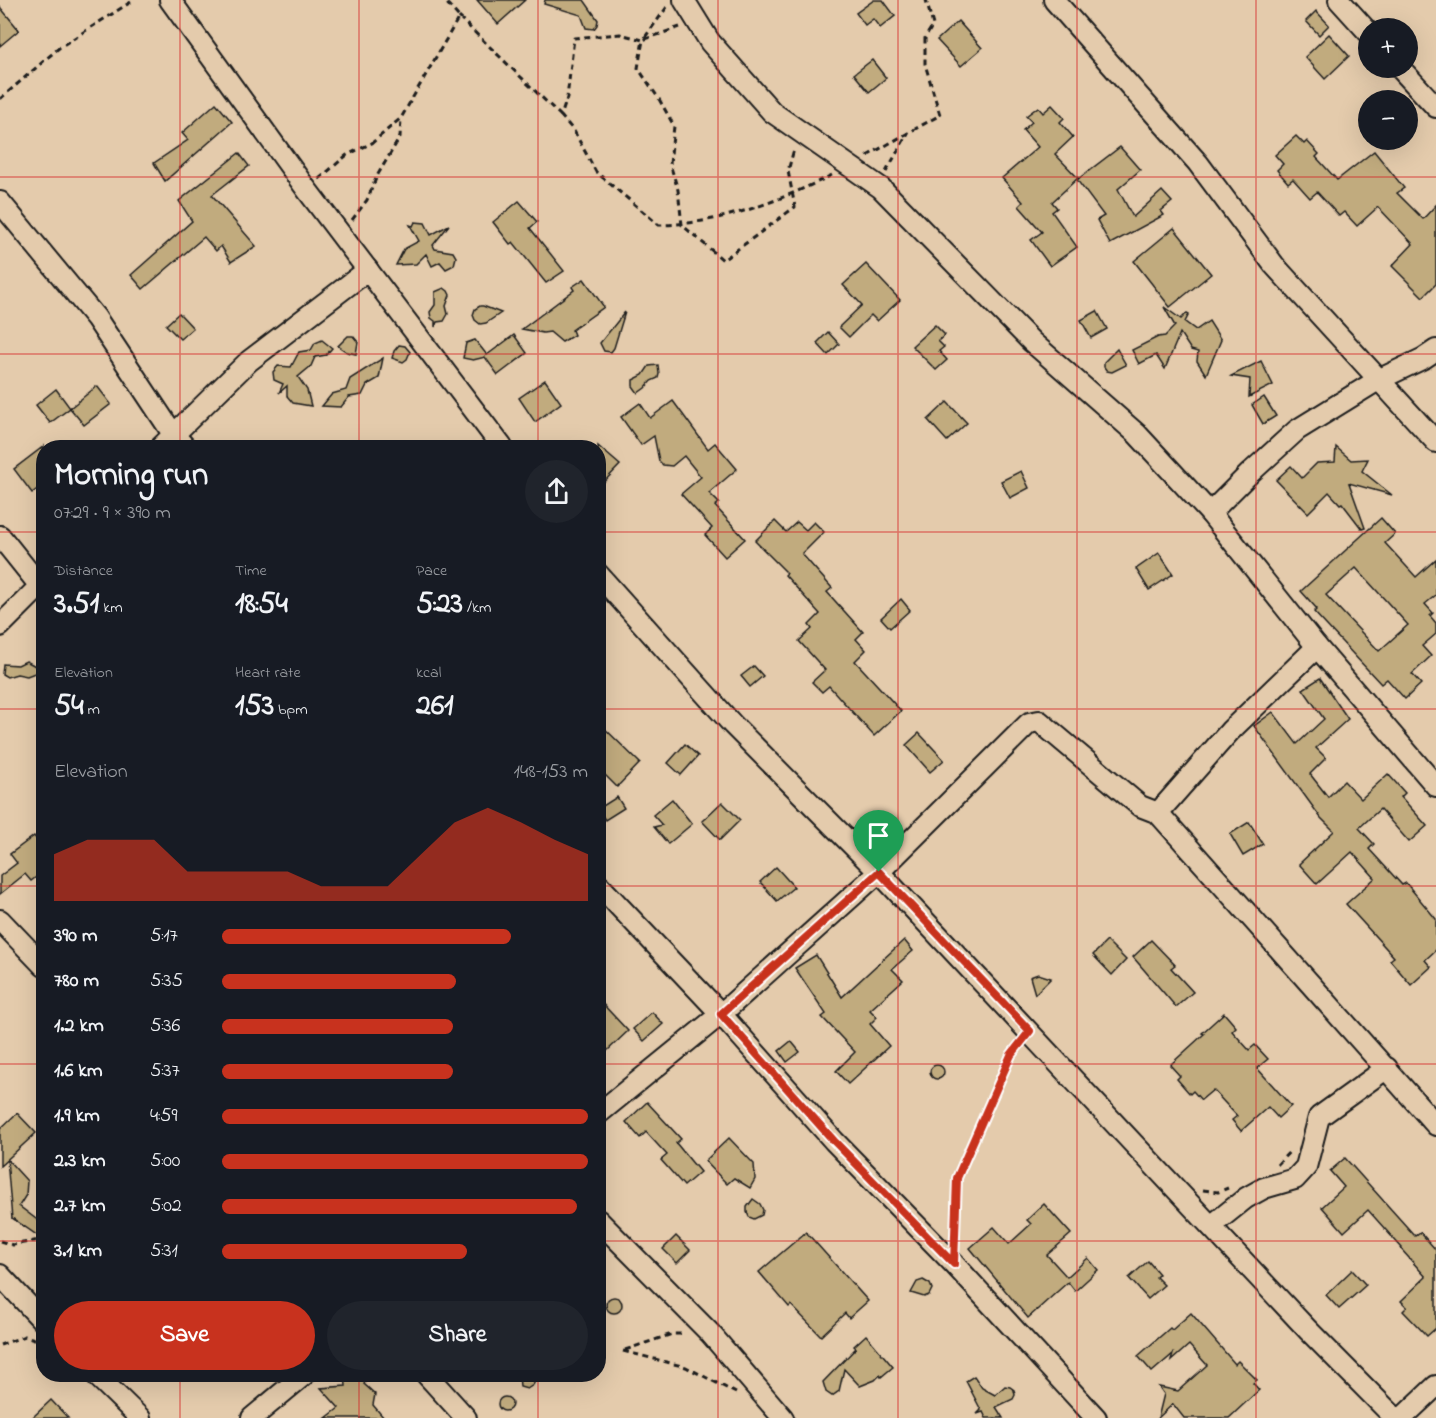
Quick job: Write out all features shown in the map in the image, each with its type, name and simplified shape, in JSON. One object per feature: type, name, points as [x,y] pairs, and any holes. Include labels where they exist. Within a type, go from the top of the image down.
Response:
[{"type":"street","points":[[170,0],[307,190],[497,440]]},
{"type":"street","points":[[684,0],[710,42],[772,111],[878,186],[1032,342],[1137,434],[1210,513],[1317,647],[1436,786]]},
{"type":"street","points":[[1054,0],[1198,163],[1274,265],[1436,442]]},
{"type":"street","points":[[1339,0],[1358,21]]},
{"type":"street","points":[[1409,78],[1436,107]]},
{"type":"street","points":[[0,202],[96,318],[171,440]]},
{"type":"street","points":[[176,440],[249,361],[368,270]]},
{"type":"street","points":[[1210,513],[1250,472],[1298,430],[1378,380],[1436,350]]},
{"type":"street","points":[[0,536],[36,580]]},
{"type":"street","points":[[606,583],[733,725],[879,872],[1308,1330],[1395,1418]]},
{"type":"street","points":[[0,626],[36,593]]},
{"type":"street","points":[[1158,813],[1230,731],[1317,647]]},
{"type":"street","points":[[606,1107],[721,1014],[879,872],[1029,723],[1039,721],[1140,806],[1158,813],[1436,1125]]},
{"type":"street","points":[[606,892],[721,1014],[834,1141],[954,1264],[1096,1418]]},
{"type":"street","points":[[0,920],[36,958]]},
{"type":"street","points":[[1211,1226],[1246,1198],[1264,1188],[1295,1179],[1306,1167],[1319,1116],[1387,1068]]},
{"type":"street","points":[[606,1228],[710,1333],[783,1418]]},
{"type":"street","points":[[0,1275],[36,1313]]},
{"type":"street","points":[[103,1382],[140,1418]]},
{"type":"street","points":[[252,1418],[295,1382]]},
{"type":"street","points":[[433,1382],[466,1418]]},
{"type":"street","points":[[1402,1418],[1436,1386]]},
{"type":"path","points":[[0,99],[60,47],[134,0]]},
{"type":"path","points":[[444,0],[561,116],[574,131],[596,172],[659,225],[682,225],[724,218],[792,195],[940,115],[925,64],[925,38],[933,25],[926,0]]},
{"type":"path","points":[[672,0],[643,40],[638,69],[674,126],[670,164],[678,190],[682,225],[723,260],[795,207],[788,171],[799,130]]},
{"type":"path","points":[[307,190],[348,155],[372,143],[401,118],[459,16]]},
{"type":"path","points":[[561,116],[567,98],[574,38],[620,34],[643,40],[697,21]]},
{"type":"path","points":[[341,235],[367,200],[377,176],[400,137],[401,118]]},
{"type":"path","points":[[878,186],[909,132]]},
{"type":"path","points":[[954,1264],[957,1178],[1011,1055],[1030,1031]]},
{"type":"path","points":[[1276,1166],[1291,1150]]},
{"type":"path","points":[[1175,1186],[1218,1192],[1237,1184]]},
{"type":"path","points":[[0,1241],[13,1245],[36,1241]]},
{"type":"path","points":[[710,1333],[672,1334],[623,1351],[686,1367],[744,1398]]},
{"type":"path","points":[[0,1345],[25,1336],[36,1339]]},
{"type":"building","points":[[477,0],[525,0],[498,24]]},
{"type":"building","points":[[545,0],[584,0],[598,20],[597,25],[594,29],[586,28],[581,15],[544,4]]},
{"type":"building","points":[[874,0],[883,0],[895,16],[880,28],[873,19],[865,25],[856,13]]},
{"type":"building","points":[[0,7],[19,30],[0,46]]},
{"type":"building","points":[[1316,11],[1329,25],[1319,35],[1306,21]]},
{"type":"building","points":[[958,21],[982,48],[961,66],[937,40]]},
{"type":"building","points":[[1329,34],[1349,56],[1325,79],[1305,57]]},
{"type":"building","points":[[872,60],[886,78],[869,92],[854,74]]},
{"type":"building","points":[[216,103],[232,122],[165,181],[154,163],[188,140],[182,133]]},
{"type":"building","points":[[1052,105],[1064,118],[1060,122],[1073,137],[1055,154],[1078,178],[1052,202],[1057,208],[1052,212],[1077,247],[1050,266],[1031,240],[1042,232],[1019,206],[1023,202],[1002,178],[1038,147],[1023,130],[1032,122],[1026,116],[1038,107],[1043,113]]},
{"type":"building","points":[[1296,136],[1304,144],[1307,141],[1319,154],[1316,157],[1337,180],[1374,151],[1404,188],[1397,193],[1423,219],[1436,205],[1436,284],[1423,297],[1392,266],[1413,244],[1378,207],[1357,226],[1344,212],[1339,216],[1317,192],[1310,198],[1293,179],[1288,183],[1277,170],[1283,164],[1275,155]]},
{"type":"building","points":[[1120,147],[1140,170],[1118,189],[1133,217],[1162,191],[1172,202],[1161,211],[1164,215],[1110,244],[1097,220],[1104,216],[1077,180]]},
{"type":"building","points":[[239,153],[249,166],[212,195],[256,246],[231,262],[221,246],[216,251],[204,237],[143,289],[131,275],[192,221],[179,201]]},
{"type":"building","points":[[519,201],[537,222],[530,228],[564,271],[546,283],[513,242],[510,244],[493,222]]},
{"type":"building","points":[[415,222],[425,223],[431,235],[449,225],[433,245],[435,249],[453,252],[456,257],[454,265],[446,269],[440,262],[432,266],[426,254],[416,264],[396,265],[404,249],[419,241],[410,225],[413,226]]},
{"type":"building","points":[[1174,228],[1211,274],[1170,307],[1134,261]]},
{"type":"building","points":[[866,264],[900,300],[877,321],[871,315],[849,337],[839,327],[862,305],[843,285]]},
{"type":"building","points":[[584,279],[604,307],[572,330],[574,335],[562,342],[550,332],[522,329],[574,290],[572,287]]},
{"type":"building","points":[[444,288],[450,295],[446,306],[448,314],[444,321],[437,322],[435,327],[435,321],[431,318],[430,312],[435,305],[435,292]]},
{"type":"building","points":[[480,306],[501,313],[486,323],[480,324],[473,315],[475,309]]},
{"type":"building","points":[[1164,307],[1181,319],[1187,313],[1189,314],[1185,322],[1196,330],[1209,321],[1221,340],[1206,375],[1197,361],[1198,352],[1191,350],[1180,333],[1165,369],[1156,355],[1139,364],[1132,350],[1158,337],[1165,336],[1175,326]]},
{"type":"building","points":[[1097,311],[1107,329],[1091,338],[1081,320]]},
{"type":"building","points":[[625,312],[614,348],[611,352],[604,351],[600,343]]},
{"type":"building","points":[[179,313],[193,328],[180,339],[166,325]]},
{"type":"building","points":[[935,325],[945,335],[938,341],[944,347],[939,351],[947,360],[936,370],[912,346]]},
{"type":"building","points":[[828,332],[839,344],[828,355],[817,343]]},
{"type":"building","points":[[514,335],[527,353],[498,375],[485,357],[473,360],[463,358],[466,343],[475,340],[487,355]]},
{"type":"building","points":[[348,336],[353,336],[358,342],[356,354],[347,352],[338,346]]},
{"type":"building","points":[[322,340],[332,348],[326,355],[315,357],[311,366],[298,377],[307,390],[311,406],[293,403],[287,396],[287,386],[279,393],[283,384],[274,380],[273,372],[278,366],[291,367],[299,352],[311,350],[315,343]]},
{"type":"building","points":[[399,345],[405,346],[410,352],[403,362],[392,358]]},
{"type":"building","points":[[1117,349],[1126,365],[1112,372],[1107,371],[1104,362]]},
{"type":"building","points":[[383,358],[379,378],[367,385],[362,395],[349,397],[341,407],[322,406],[332,394],[346,390],[350,379]]},
{"type":"building","points":[[1261,361],[1273,385],[1249,397],[1250,379],[1231,376]]},
{"type":"building","points":[[658,365],[658,378],[638,393],[633,386],[633,380],[643,375],[649,366]]},
{"type":"building","points":[[545,380],[561,403],[535,422],[519,398]]},
{"type":"building","points":[[97,386],[111,404],[84,425],[70,408]]},
{"type":"building","points":[[56,389],[70,408],[50,423],[36,405]]},
{"type":"building","points":[[1264,397],[1276,416],[1263,424],[1252,405]]},
{"type":"building","points":[[673,401],[708,449],[715,443],[737,469],[709,493],[719,503],[715,506],[745,539],[725,557],[705,535],[712,528],[681,494],[701,477],[684,456],[672,466],[663,465],[659,461],[654,436],[641,445],[621,417],[640,403],[650,418]]},
{"type":"building","points":[[947,402],[967,423],[947,441],[928,420]]},
{"type":"building","points":[[1336,447],[1351,460],[1368,459],[1362,471],[1392,495],[1349,483],[1365,528],[1362,529],[1342,503],[1340,504],[1329,492],[1308,513],[1276,480],[1291,466],[1302,478],[1317,463],[1335,462]]},
{"type":"building","points":[[36,452],[36,490],[32,493],[14,469]]},
{"type":"building","points":[[606,453],[620,465],[606,480]]},
{"type":"building","points":[[1021,471],[1029,488],[1010,498],[1001,481]]},
{"type":"building","points":[[1381,518],[1395,534],[1385,543],[1416,577],[1436,559],[1436,595],[1425,604],[1433,613],[1430,616],[1436,623],[1436,634],[1422,646],[1431,656],[1412,674],[1421,684],[1405,699],[1387,679],[1381,684],[1314,612],[1317,609],[1301,591]],"holes":[[[1356,568],[1408,625],[1379,651],[1326,595]]]},
{"type":"building","points":[[775,521],[786,532],[797,522],[806,530],[814,522],[824,532],[802,554],[832,588],[827,592],[863,632],[856,639],[866,650],[855,661],[901,711],[874,736],[829,686],[822,692],[812,682],[825,670],[799,641],[812,629],[809,625],[820,614],[785,575],[787,573],[755,541]]},
{"type":"building","points":[[1159,553],[1173,574],[1149,590],[1136,569]]},
{"type":"building","points":[[901,599],[910,610],[890,628],[881,618]]},
{"type":"building","points":[[26,661],[36,666],[36,673],[27,676],[17,674],[7,677],[2,674],[3,664],[18,665]]},
{"type":"building","points":[[754,666],[763,676],[750,687],[741,676]]},
{"type":"building","points":[[1320,678],[1348,719],[1316,748],[1326,758],[1310,774],[1328,797],[1344,781],[1361,799],[1388,774],[1405,793],[1401,797],[1427,826],[1409,842],[1380,809],[1359,828],[1374,844],[1369,849],[1402,885],[1406,883],[1436,919],[1436,950],[1425,960],[1431,967],[1411,985],[1390,960],[1394,957],[1346,904],[1375,878],[1352,852],[1317,884],[1299,864],[1334,831],[1321,818],[1254,726],[1273,712],[1297,744],[1324,719],[1303,689]]},
{"type":"building","points":[[606,730],[640,763],[617,787],[606,776]]},
{"type":"building","points":[[919,733],[944,760],[930,772],[906,745]]},
{"type":"building","points":[[685,744],[698,756],[681,775],[668,763]]},
{"type":"building","points":[[617,797],[624,808],[606,819],[606,804]]},
{"type":"building","points":[[672,799],[692,824],[668,844],[654,827],[662,825],[653,815]]},
{"type":"building","points":[[722,802],[740,820],[720,840],[702,821]]},
{"type":"building","points":[[1249,822],[1263,844],[1243,856],[1230,834]]},
{"type":"building","points":[[34,836],[36,839],[36,877],[31,881],[25,874],[0,894],[0,876],[17,863],[10,854]]},
{"type":"building","points":[[776,867],[794,887],[777,901],[760,882]]},
{"type":"building","points":[[904,940],[913,951],[892,969],[903,980],[870,1010],[877,1017],[870,1024],[889,1046],[848,1084],[836,1071],[855,1052],[822,1017],[826,1014],[795,968],[816,955],[842,997]]},
{"type":"building","points":[[1151,940],[1175,965],[1171,968],[1193,992],[1176,1007],[1133,957]]},
{"type":"building","points":[[1107,941],[1126,960],[1112,975],[1093,955]]},
{"type":"building","points":[[1038,974],[1051,978],[1035,994],[1030,977]]},
{"type":"building","points":[[606,1008],[628,1031],[606,1052]]},
{"type":"building","points":[[652,1012],[663,1024],[644,1041],[633,1029]]},
{"type":"building","points":[[1224,1013],[1236,1027],[1232,1031],[1249,1050],[1255,1045],[1268,1059],[1257,1068],[1291,1106],[1278,1118],[1268,1107],[1241,1131],[1232,1120],[1237,1116],[1213,1090],[1201,1100],[1193,1091],[1190,1094],[1177,1079],[1180,1076],[1170,1065]]},
{"type":"building","points":[[791,1041],[800,1052],[787,1062],[779,1051]]},
{"type":"building","points":[[934,1065],[940,1065],[944,1072],[940,1079],[934,1079],[930,1075],[930,1069]]},
{"type":"building","points":[[647,1102],[681,1139],[676,1143],[700,1172],[684,1186],[661,1160],[667,1155],[646,1132],[640,1138],[626,1122]]},
{"type":"building","points":[[17,1113],[36,1133],[0,1166],[0,1129]]},
{"type":"building","points":[[729,1138],[754,1164],[755,1179],[750,1188],[734,1178],[727,1184],[705,1161]]},
{"type":"building","points":[[1345,1158],[1415,1236],[1420,1232],[1436,1250],[1436,1328],[1427,1336],[1403,1311],[1407,1307],[1401,1301],[1426,1277],[1368,1210],[1344,1232],[1322,1207],[1344,1187],[1330,1171]]},
{"type":"building","points":[[7,1159],[27,1181],[26,1195],[19,1206],[36,1219],[36,1234],[12,1219]]},
{"type":"building","points":[[753,1199],[760,1204],[763,1210],[762,1215],[754,1219],[749,1217],[747,1212],[747,1207]]},
{"type":"building","points":[[1044,1204],[1071,1234],[1047,1255],[1067,1277],[1088,1258],[1098,1270],[1075,1291],[1068,1282],[1028,1318],[970,1248],[994,1227],[1009,1244],[1031,1224],[1027,1220]]},
{"type":"building","points":[[806,1232],[868,1301],[849,1318],[845,1313],[821,1336],[791,1305],[789,1307],[759,1272]]},
{"type":"building","points":[[676,1236],[690,1250],[677,1263],[663,1249]]},
{"type":"building","points":[[1148,1261],[1159,1274],[1156,1277],[1164,1285],[1148,1299],[1129,1278]]},
{"type":"building","points":[[1352,1270],[1366,1285],[1339,1309],[1326,1295]]},
{"type":"building","points":[[923,1280],[930,1284],[932,1289],[929,1295],[924,1297],[911,1293],[917,1282]]},
{"type":"building","points":[[614,1297],[620,1299],[622,1305],[620,1311],[614,1313],[608,1311],[606,1305],[608,1299]]},
{"type":"building","points":[[1191,1313],[1235,1364],[1238,1361],[1257,1380],[1253,1383],[1259,1390],[1229,1418],[1184,1418],[1173,1404],[1158,1418],[1164,1394],[1159,1387],[1178,1391],[1207,1365],[1189,1345],[1171,1361],[1173,1354],[1152,1372],[1138,1356]]},
{"type":"building","points":[[866,1335],[893,1367],[881,1377],[880,1375],[875,1380],[860,1386],[844,1369],[839,1391],[832,1396],[826,1392],[823,1382]]},
{"type":"building","points":[[974,1376],[982,1388],[995,1395],[1005,1386],[1014,1390],[1013,1399],[996,1407],[1003,1418],[986,1418],[983,1412],[977,1414],[981,1410],[966,1381]]},
{"type":"building","points":[[346,1382],[365,1382],[364,1384],[375,1394],[373,1405],[384,1418],[326,1418],[339,1408],[321,1388],[346,1386]]},
{"type":"building","points":[[520,1382],[535,1382],[527,1389],[520,1387]]},
{"type":"building","points":[[502,1397],[508,1397],[512,1404],[508,1411],[502,1411],[498,1407],[498,1401]]},
{"type":"building","points":[[51,1400],[68,1418],[32,1418]]},
{"type":"route","points":[[879,872],[1030,1031],[1011,1055],[957,1178],[954,1264],[834,1141],[721,1014],[879,872]]}]
